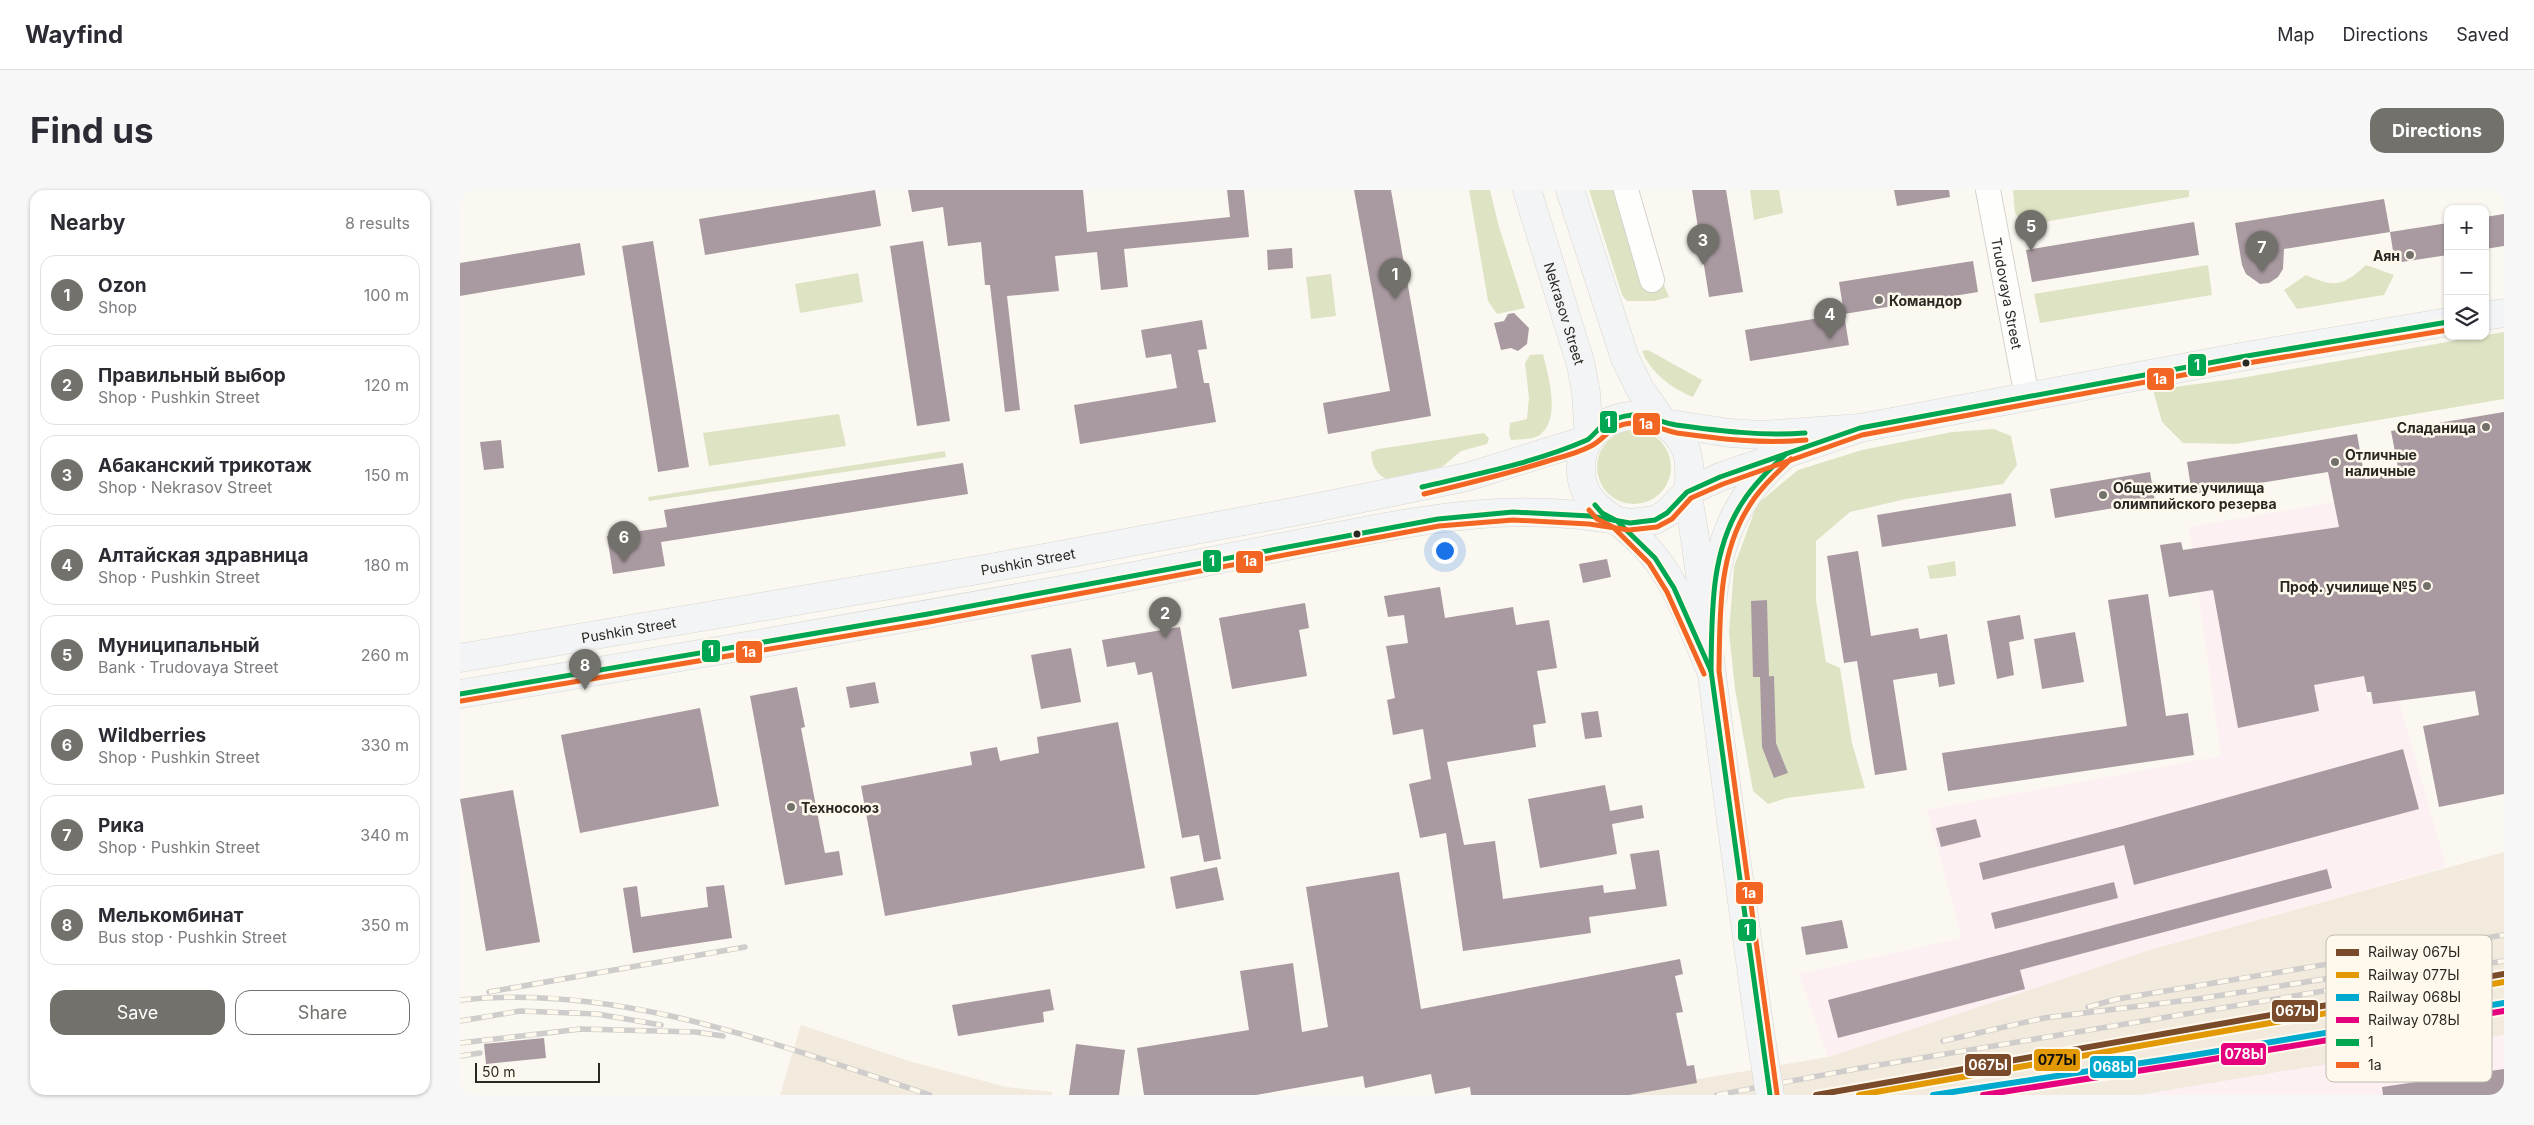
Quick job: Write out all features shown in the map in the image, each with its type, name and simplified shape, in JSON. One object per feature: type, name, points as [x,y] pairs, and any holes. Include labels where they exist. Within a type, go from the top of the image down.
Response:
[{"type":"main road","name":"Nekrasov Street","points":[[1527,190],[1581,365],[1586,393],[1589,439]]},
{"type":"main road","points":[[1570,190],[1625,358],[1640,389],[1664,423],[1678,437],[1688,454],[1690,468],[1687,492],[1703,593],[1711,671],[1770,1095]]},
{"type":"main road","points":[[2489,315],[2504,313]]},
{"type":"main road","points":[[1711,671],[1674,588],[1655,558],[1617,521],[1602,513],[1591,501],[1583,487],[1580,471],[1582,454],[1589,439],[1601,427],[1615,418],[1632,415],[1648,416],[1664,423],[1730,433],[1761,435],[1860,428],[2027,396],[2444,323]]},
{"type":"main road","points":[[460,694],[1085,585],[1422,521],[1474,514],[1550,511],[1643,523],[1656,520],[1667,513],[1687,492],[1787,453],[1860,428]]},
{"type":"main road","name":"Pushkin Street","points":[[460,658],[980,570],[1314,508],[1467,477],[1589,439]]},
{"type":"main road","points":[[1711,671],[1715,581],[1726,535],[1733,516],[1746,496],[1765,472],[1787,453]]},
{"type":"street","points":[[1626,190],[1652,280]]},
{"type":"street","name":"Trudovaya Street","points":[[1988,190],[2027,396]]},
{"type":"shaded area","points":[[2335,502],[2367,698],[2397,694],[2446,867],[2149,950],[1828,1057],[1799,974],[1962,938],[1927,810],[2221,756],[2189,527]]},
{"type":"shaded area","points":[[2504,852],[2504,1035],[2492,1037],[2492,935],[2326,935],[2326,1064],[2140,1095],[1604,1095],[1828,1057],[2149,950]]},
{"type":"shaded area","points":[[801,1025],[909,1061],[1006,1087],[1052,1092],[1052,1095],[780,1095]]},
{"type":"shaded area","points":[[2504,1035],[2504,1095],[2140,1095],[2326,1064],[2326,1082],[2492,1082],[2492,1037]]},
{"type":"green space","points":[[1469,190],[1490,190],[1499,227],[1525,308],[1497,314],[1488,301]]},
{"type":"green space","points":[[1589,190],[1616,190],[1646,283],[1664,285],[1669,297],[1654,301],[1627,301],[1622,295]]},
{"type":"green space","points":[[1750,190],[1779,190],[1783,213],[1754,220]]},
{"type":"green space","points":[[2013,190],[2189,190],[2189,197],[2026,225],[2015,213]]},
{"type":"green space","points":[[2208,265],[2212,295],[2040,323],[2034,294]]},
{"type":"green space","points":[[2366,265],[2394,275],[2384,295],[2297,309],[2284,290],[2306,275],[2324,282],[2338,283],[2345,281]]},
{"type":"green space","points":[[858,273],[863,302],[800,313],[795,284]]},
{"type":"green space","points":[[1331,274],[1336,316],[1311,319],[1306,277]]},
{"type":"green space","points":[[2504,332],[2504,399],[2235,444],[2183,443],[2162,422],[2153,390],[2241,378],[2458,340],[2489,340],[2489,335]]},
{"type":"green space","points":[[1648,350],[1702,380],[1693,397],[1677,389],[1656,373],[1642,351]]},
{"type":"green space","points":[[1543,354],[1548,373],[1552,407],[1547,427],[1541,434],[1534,437],[1511,440],[1509,434],[1510,423],[1527,419],[1529,398],[1525,363],[1530,355]]},
{"type":"green space","points":[[839,414],[846,446],[709,466],[703,433]]},
{"type":"green space","points":[[1994,429],[2011,436],[2017,465],[2003,484],[1906,499],[1850,512],[1816,541],[1816,600],[1826,662],[1840,668],[1852,743],[1865,788],[1787,798],[1768,804],[1753,791],[1735,689],[1729,632],[1734,567],[1757,504],[1798,470],[1862,450],[1952,432]]},
{"type":"green space","points":[[1634,430],[1655,436],[1665,446],[1671,467],[1665,488],[1655,498],[1634,504],[1613,498],[1603,488],[1597,467],[1603,446],[1613,436]]},
{"type":"green space","points":[[1484,433],[1489,439],[1487,444],[1461,451],[1442,467],[1386,479],[1377,471],[1372,460],[1371,452],[1378,449]]},
{"type":"green space","points":[[945,451],[946,457],[649,501],[648,497]]},
{"type":"green space","points":[[1955,561],[1956,576],[1930,579],[1927,566]]},
{"type":"building","points":[[875,190],[881,226],[705,255],[699,219]]},
{"type":"building","points":[[908,190],[1083,190],[1087,232],[1230,217],[1227,190],[1244,190],[1249,237],[1124,249],[1128,287],[1101,290],[1097,252],[1055,256],[1059,291],[1007,296],[1020,410],[1005,412],[990,285],[985,285],[981,242],[948,246],[943,207],[912,212]]},
{"type":"building","points":[[1354,190],[1391,190],[1431,416],[1328,434],[1323,403],[1390,391]]},
{"type":"building","points":[[1692,190],[1726,190],[1743,292],[1709,297]]},
{"type":"building","points":[[1894,190],[1949,190],[1950,197],[1897,206]]},
{"type":"building","points":[[2384,199],[2390,232],[2284,249],[2283,269],[2278,277],[2269,283],[2260,284],[2246,274],[2242,265],[2235,223]]},
{"type":"building","points":[[2504,214],[2504,246],[2489,248],[2489,216]]},
{"type":"building","points":[[2194,222],[2199,255],[2032,282],[2026,250]]},
{"type":"building","points":[[2444,224],[2444,256],[2395,263],[2390,232]]},
{"type":"building","points":[[653,241],[689,467],[658,472],[622,246]]},
{"type":"building","points":[[923,241],[950,421],[917,426],[890,246]]},
{"type":"building","points":[[580,243],[585,275],[460,296],[460,263]]},
{"type":"building","points":[[1292,248],[1293,268],[1268,270],[1267,250]]},
{"type":"building","points":[[1973,261],[1978,292],[1844,314],[1839,282]]},
{"type":"building","points":[[1514,313],[1529,328],[1527,344],[1518,351],[1511,348],[1501,350],[1494,323],[1504,321],[1508,314]]},
{"type":"building","points":[[1844,314],[1849,345],[1750,361],[1745,330]]},
{"type":"building","points":[[1202,320],[1207,349],[1198,350],[1204,383],[1209,383],[1216,422],[1080,444],[1074,405],[1177,388],[1171,354],[1146,358],[1141,330]]},
{"type":"building","points":[[2504,412],[2504,794],[2439,807],[2423,726],[2479,715],[2475,691],[2373,704],[2371,692],[2367,692],[2364,676],[2314,685],[2319,711],[2238,728],[2213,590],[2169,597],[2160,545],[2181,542],[2183,550],[2339,527],[2328,472],[2192,494],[2187,462],[2357,434],[2365,479],[2399,473],[2391,431]]},
{"type":"building","points":[[501,440],[504,468],[484,470],[480,442]]},
{"type":"building","points":[[963,463],[968,494],[661,542],[665,566],[613,574],[607,536],[667,527],[664,510]]},
{"type":"building","name":"Общежитие училища олимпийского резерва","points":[[2150,472],[2155,501],[2055,518],[2050,489]]},
{"type":"building","points":[[2011,493],[2016,526],[1882,547],[1877,515]]},
{"type":"building","points":[[1858,551],[1871,636],[1918,628],[1920,639],[1947,634],[1955,684],[1939,687],[1937,673],[1893,680],[1907,770],[1875,775],[1857,661],[1844,663],[1827,556]]},
{"type":"building","points":[[1607,559],[1611,577],[1583,583],[1579,564]]},
{"type":"building","points":[[1440,587],[1445,618],[1513,607],[1516,625],[1549,620],[1557,668],[1537,671],[1546,723],[1533,725],[1536,747],[1447,762],[1464,845],[1495,841],[1503,899],[1603,885],[1604,893],[1636,889],[1630,854],[1659,850],[1667,906],[1589,917],[1591,933],[1463,951],[1446,833],[1420,838],[1409,784],[1431,779],[1423,729],[1393,735],[1387,700],[1395,698],[1386,646],[1408,643],[1404,615],[1388,617],[1384,596]]},
{"type":"building","points":[[2148,594],[2166,716],[2188,713],[2194,755],[1948,791],[1942,753],[2127,726],[2108,600]]},
{"type":"building","points":[[1767,600],[1769,677],[1753,677],[1751,601]]},
{"type":"building","points":[[1305,603],[1309,628],[1299,630],[1307,676],[1232,689],[1219,618]]},
{"type":"building","points":[[2020,615],[2024,639],[2009,642],[2014,675],[1997,679],[1987,621]]},
{"type":"building","points":[[1180,627],[1221,859],[1204,862],[1199,835],[1182,838],[1152,672],[1138,675],[1135,662],[1107,667],[1102,640]]},
{"type":"building","points":[[2075,632],[2084,682],[2042,689],[2034,639]]},
{"type":"building","points":[[1071,648],[1081,702],[1041,709],[1031,655]]},
{"type":"building","points":[[1774,676],[1776,743],[1788,773],[1774,778],[1762,747],[1760,677]]},
{"type":"building","points":[[875,682],[879,703],[850,708],[846,687]]},
{"type":"building","points":[[797,687],[805,727],[801,728],[825,853],[839,851],[843,875],[785,885],[750,696]]},
{"type":"building","points":[[700,708],[719,806],[580,833],[561,735]]},
{"type":"building","points":[[1598,711],[1602,737],[1585,739],[1581,713]]},
{"type":"building","points":[[1118,722],[1145,868],[885,916],[861,786],[972,765],[970,752],[997,747],[1000,761],[1039,753],[1037,737]]},
{"type":"building","points":[[2403,749],[2419,809],[2134,885],[2124,845],[1983,880],[1979,863],[2120,827]]},
{"type":"building","points":[[1605,785],[1610,811],[1642,805],[1644,818],[1612,824],[1617,854],[1540,868],[1528,799]]},
{"type":"building","points":[[513,790],[540,942],[486,951],[460,799]]},
{"type":"building","points":[[1976,819],[1981,837],[1941,847],[1936,828]]},
{"type":"building","points":[[1217,867],[1224,900],[1176,909],[1170,877]]},
{"type":"building","points":[[2327,869],[2332,888],[2020,970],[2025,989],[1838,1038],[1828,1000]]},
{"type":"building","points":[[1399,872],[1421,1009],[1680,959],[1683,974],[1675,976],[1683,1012],[1676,1013],[1687,1066],[1694,1065],[1697,1083],[1629,1095],[1471,1095],[1470,1087],[1435,1094],[1431,1074],[1365,1088],[1363,1076],[1256,1095],[1144,1095],[1137,1048],[1249,1030],[1240,971],[1293,963],[1302,1032],[1328,1027],[1306,887]]},
{"type":"building","points":[[2114,882],[2118,898],[1995,929],[1991,913]]},
{"type":"building","points":[[724,885],[732,938],[633,953],[623,888],[637,886],[641,917],[708,907],[706,887]]},
{"type":"building","points":[[1842,920],[1848,948],[1806,955],[1801,927]]},
{"type":"building","points":[[1050,989],[1054,1010],[1043,1012],[1044,1022],[958,1036],[952,1005]]},
{"type":"building","points":[[544,1038],[546,1058],[486,1064],[484,1044]]},
{"type":"building","points":[[1076,1044],[1125,1050],[1119,1095],[1069,1095]]},
{"type":"building","points":[[2504,1069],[2504,1095],[2383,1095],[2382,1087],[2416,1082],[2492,1082],[2492,1071]]},
{"type":"railway","points":[[2492,937],[2504,935]]},
{"type":"railway","points":[[489,992],[745,947]]},
{"type":"railway","points":[[2492,963],[2504,961]]},
{"type":"railway","points":[[2088,1007],[2117,999],[2326,964]]},
{"type":"railway","points":[[1943,1041],[2044,1018],[2204,998],[2326,979]]},
{"type":"railway","points":[[1717,1095],[1861,1068],[2326,991]]},
{"type":"railway","points":[[460,1000],[520,997],[580,1001],[640,1010],[758,1039],[930,1095]]},
{"type":"railway","points":[[460,1021],[520,1011],[597,1014],[661,1025]]},
{"type":"railway","points":[[460,1043],[581,1029],[696,1032],[723,1036]]},
{"type":"railway","points":[[460,1056],[480,1053]]},
{"type":"rail line","name":"067Ы","points":[[2492,976],[2504,974]]},
{"type":"rail line","name":"077Ы","points":[[2492,984],[2504,982]]},
{"type":"rail line","name":"068Ы","points":[[2492,1005],[2504,1003]]},
{"type":"rail line","name":"067Ы","points":[[1816,1095],[2326,1005]]},
{"type":"rail line","name":"078Ы","points":[[2492,1013],[2504,1011]]},
{"type":"rail line","name":"077Ы","points":[[1859,1095],[2326,1013]]},
{"type":"rail line","name":"068Ы","points":[[1933,1095],[2326,1033]]},
{"type":"rail line","name":"078Ы","points":[[1983,1095],[2326,1040]]},
{"type":"transit line","name":"1","points":[[460,694],[928,614],[1438,519],[1513,512],[1590,516],[1630,523],[1655,520],[1667,513],[1687,492],[1720,477],[1860,428],[2241,357],[2444,323]]},
{"type":"transit line","name":"1а","points":[[461,701],[929,622],[1439,526],[1513,520],[1589,524],[1629,530],[1657,527],[1672,519],[1691,498],[1723,484],[1862,435],[2242,364],[2444,331]]},
{"type":"transit line","name":"1","points":[[1422,487],[1547,455],[1587,440],[1604,425],[1615,419],[1628,416],[1638,415],[1676,425],[1725,431],[1772,434],[1805,433]]},
{"type":"transit line","name":"1а","points":[[1424,494],[1502,475],[1575,453],[1591,446],[1613,429],[1625,424],[1644,424],[1677,433],[1725,439],[1757,441],[1806,440]]},
{"type":"transit line","name":"1","points":[[1770,1095],[1711,671],[1712,628],[1718,563],[1732,522],[1752,489],[1786,454]]},
{"type":"transit line","name":"1а","points":[[1777,1094],[1719,671],[1723,586],[1731,546],[1738,526],[1757,494],[1791,459]]},
{"type":"transit line","name":"1","points":[[1595,505],[1602,513],[1617,521],[1655,558],[1674,588],[1711,671]]},
{"type":"transit line","name":"1а","points":[[1589,510],[1597,519],[1613,527],[1649,563],[1667,592],[1704,674]]},
{"type":"place","name":"Муниципальный","points":[[2031,251]]},
{"type":"place","name":"Аян","points":[[2410,255]]},
{"type":"place","name":"Абаканский трикотаж","points":[[1703,265]]},
{"type":"place","name":"Рика","points":[[2262,272]]},
{"type":"place","name":"Ozon","points":[[1395,299]]},
{"type":"place","name":"Командор","points":[[1879,300]]},
{"type":"place","name":"Алтайская здравница","points":[[1830,339]]},
{"type":"place","name":"Сладаница","points":[[2486,427]]},
{"type":"place","name":"Отличные наличные","points":[[2335,462]]},
{"type":"place","name":"Общежитие училища олимпийского резерва","points":[[2103,495]]},
{"type":"place","name":"Wildberries","points":[[624,562]]},
{"type":"place","name":"Проф. училище №5","points":[[2427,586]]},
{"type":"place","name":"Правильный выбор","points":[[1165,638]]},
{"type":"place","name":"Мелькомбинат","points":[[585,690]]},
{"type":"place","name":"Техносоюз","points":[[791,807]]}]
